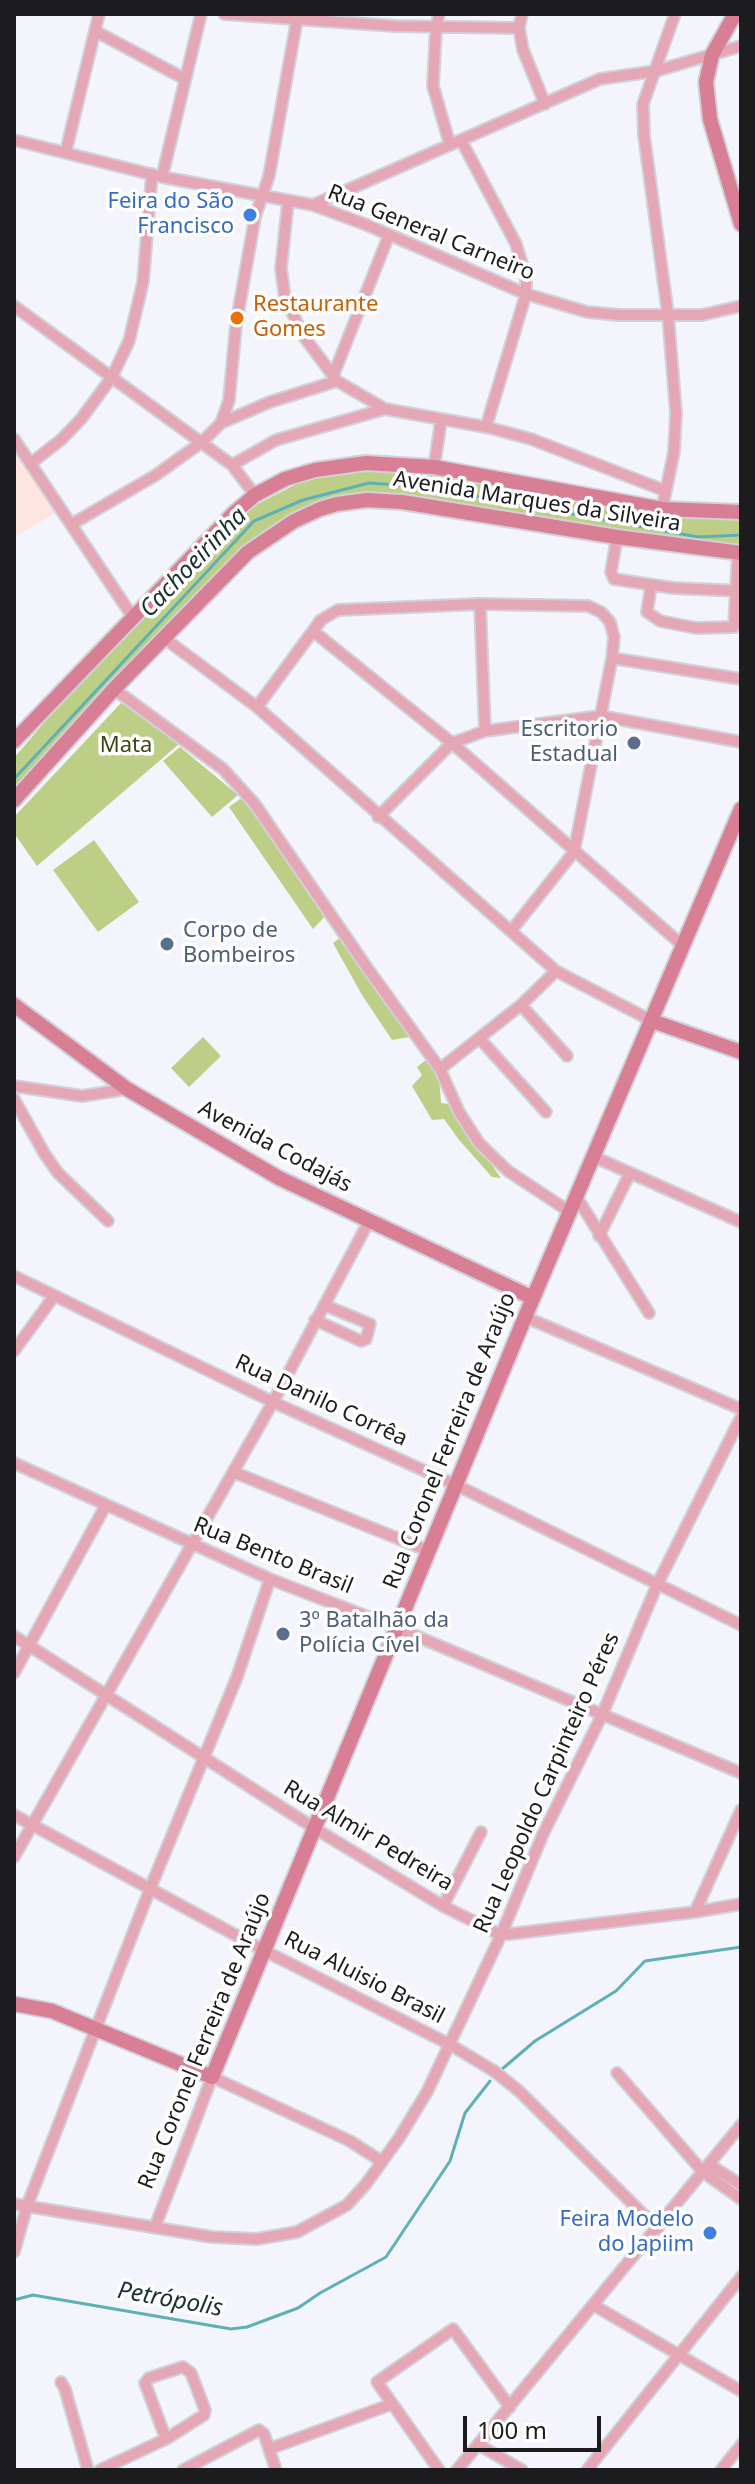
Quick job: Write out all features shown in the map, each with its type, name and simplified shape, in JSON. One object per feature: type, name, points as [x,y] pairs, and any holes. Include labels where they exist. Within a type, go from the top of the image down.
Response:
[{"type":"street","points":[[66,151],[99,14]]},
{"type":"street","points":[[30,464],[73,428],[112,377],[129,341],[143,282],[157,176],[201,14]]},
{"type":"street","points":[[224,14],[297,16],[395,26],[519,28]]},
{"type":"street","points":[[395,14],[395,26]]},
{"type":"street","points":[[439,14],[433,86],[450,145]]},
{"type":"street","points":[[522,14],[519,28],[527,64],[545,104]]},
{"type":"street","points":[[662,509],[677,429],[668,315],[642,118],[646,88],[656,71],[675,14]]},
{"type":"street","points":[[735,14],[712,55],[706,82],[710,119],[741,224]]},
{"type":"street","points":[[221,423],[229,400],[236,325],[255,217],[269,176],[297,16]]},
{"type":"street","points":[[95,31],[185,79]]},
{"type":"street","points":[[313,205],[610,76],[656,71],[741,46]]},
{"type":"street","name":"Rua General Carneiro","points":[[14,140],[157,176],[313,205],[526,294],[587,312],[702,315],[741,306]]},
{"type":"street","points":[[461,140],[519,250],[525,270],[526,294],[486,427]]},
{"type":"street","points":[[288,202],[281,268],[283,291],[294,322],[335,378],[385,409],[486,427],[531,439],[666,491]]},
{"type":"street","points":[[72,524],[114,502],[202,442],[221,423],[335,378],[389,235]]},
{"type":"street","points":[[14,306],[232,465],[255,495]]},
{"type":"street","points":[[232,465],[276,440],[385,409]]},
{"type":"street","points":[[434,467],[441,421]]},
{"type":"street","points":[[14,439],[132,616]]},
{"type":"street","name":"Avenida Marques da Silveira","points":[[14,741],[234,513],[255,495],[285,479],[338,466],[366,463],[434,467],[662,509],[741,512]]},
{"type":"street","name":"Avenida Marques da Silveira","points":[[14,800],[114,689],[248,552],[294,521],[337,504],[367,500],[402,502],[617,537],[740,553]]},
{"type":"street","points":[[617,537],[614,579],[696,590],[739,591]]},
{"type":"street","points":[[651,585],[646,607],[649,615],[660,621],[696,628],[734,627],[740,553]]},
{"type":"street","points":[[257,707],[327,615],[343,609],[480,604],[588,606],[601,612],[610,622],[614,637],[612,658],[574,852],[511,931]]},
{"type":"street","points":[[480,604],[485,731]]},
{"type":"street","points":[[313,631],[452,743],[682,945]]},
{"type":"street","points":[[164,638],[257,707],[556,971],[652,1021],[741,1052]]},
{"type":"street","points":[[612,658],[741,679]]},
{"type":"street","points":[[114,689],[223,769],[254,803],[440,1069],[459,1112],[479,1143],[508,1171],[570,1212]]},
{"type":"street","points":[[378,817],[452,743],[485,731],[601,716],[741,742]]},
{"type":"street","name":"Rua Coronel Ferreira de Araújo","points":[[155,2227],[263,1950],[592,1156],[741,809]]},
{"type":"street","points":[[440,1069],[521,1005],[556,971]]},
{"type":"street","name":"Avenida Codajás","points":[[14,1005],[127,1089],[279,1178],[533,1298]]},
{"type":"street","points":[[521,1005],[567,1056]]},
{"type":"street","points":[[480,1039],[546,1112]]},
{"type":"street","points":[[14,1086],[82,1096],[127,1089]]},
{"type":"street","points":[[14,1099],[58,1173],[108,1221]]},
{"type":"street","points":[[592,1156],[741,1222]]},
{"type":"street","points":[[599,1236],[630,1173]]},
{"type":"street","points":[[576,1196],[649,1313]]},
{"type":"street","points":[[14,1857],[273,1402],[369,1221]]},
{"type":"street","name":"Rua Danilo Corrêa","points":[[14,1276],[273,1402],[456,1485],[741,1625]]},
{"type":"street","points":[[14,1351],[54,1296]]},
{"type":"street","points":[[315,1320],[361,1341],[366,1339],[371,1327],[369,1323],[324,1305]]},
{"type":"street","points":[[525,1317],[741,1409]]},
{"type":"street","name":"Rua Leopoldo Carpinteiro Péres","points":[[14,2204],[212,2237],[257,2239],[297,2232],[347,2205],[399,2138],[427,2092],[501,1935],[543,1834],[602,1715],[657,1585],[741,1417]]},
{"type":"street","name":"Rua Bento Brasil","points":[[14,1463],[270,1579],[397,1628],[741,1773]]},
{"type":"street","points":[[233,1472],[429,1551]]},
{"type":"street","points":[[14,1673],[106,1505]]},
{"type":"street","points":[[14,2252],[27,2206],[150,1889],[237,1677],[270,1579]]},
{"type":"street","name":"Rua Almir Pedreira","points":[[14,1636],[314,1828],[443,1906],[501,1935]]},
{"type":"street","points":[[695,1912],[741,1810]]},
{"type":"street","name":"Rua Aluisio Brasil","points":[[14,1815],[263,1950],[449,2044],[494,2071],[519,2091],[658,2229]]},
{"type":"street","points":[[443,1906],[481,1832]]},
{"type":"street","points":[[501,1935],[741,1904]]},
{"type":"street","points":[[14,2004],[52,2011],[212,2077],[350,2141],[381,2161]]},
{"type":"street","points":[[617,2073],[706,2168],[741,2199]]},
{"type":"street","points":[[457,2470],[741,2125]]},
{"type":"street","points":[[706,2168],[741,2185]]},
{"type":"street","points":[[587,2470],[741,2277]]},
{"type":"street","points":[[595,2306],[741,2391]]},
{"type":"street","points":[[439,2470],[377,2382],[450,2330],[456,2330],[510,2407]]},
{"type":"street","points":[[100,2470],[166,2439],[204,2415],[205,2410],[187,2369],[177,2367],[149,2378],[145,2383],[166,2439]]},
{"type":"street","points":[[61,2382],[88,2470]]},
{"type":"street","points":[[269,2449],[392,2404]]},
{"type":"street","points":[[183,2470],[259,2430],[264,2434],[276,2470]]},
{"type":"street","points":[[479,2445],[522,2470]]},
{"type":"street","points":[[721,2470],[741,2445]]},
{"type":"shaded area","points":[[14,441],[59,511],[14,537]]},
{"type":"green space","points":[[367,466],[453,474],[693,518],[741,518],[741,547],[693,546],[388,495],[288,520],[14,800],[14,758],[54,711],[227,529],[256,505],[310,477]]},
{"type":"green space","name":"Mata","points":[[122,702],[179,744],[37,866],[14,833],[14,817]]},
{"type":"green space","points":[[180,747],[238,795],[212,817],[163,761]]},
{"type":"green space","points":[[240,799],[249,802],[326,915],[313,929],[229,807]]},
{"type":"green space","points":[[94,840],[139,902],[98,932],[53,870]]},
{"type":"green space","points":[[340,938],[410,1037],[392,1040],[333,943]]},
{"type":"green space","points":[[203,1037],[221,1056],[189,1087],[171,1068]]},
{"type":"green space","points":[[426,1060],[433,1064],[439,1075],[441,1103],[449,1104],[501,1178],[492,1177],[444,1119],[432,1120],[412,1086],[422,1075],[417,1067]]},
{"type":"waterway","name":"Cachoeirinha","points":[[14,779],[254,521],[303,500],[369,483],[426,487],[698,537],[741,535]]},
{"type":"waterway","name":"Petrópolis","points":[[501,2070],[535,2041],[616,1991],[645,1961],[741,1947]]},
{"type":"waterway","name":"Petrópolis","points":[[14,2300],[33,2295],[231,2329],[247,2327],[298,2308],[386,2257],[450,2161],[465,2113],[490,2081]]},
{"type":"place","name":"Feira do São Francisco","points":[[250,215]]},
{"type":"place","name":"Restaurante Gomes","points":[[237,318]]},
{"type":"place","name":"Escritorio Estadual","points":[[634,743]]},
{"type":"place","name":"Corpo de Bombeiros","points":[[167,944]]},
{"type":"place","name":"3º Batalhão da Polícia Cível","points":[[283,1634]]},
{"type":"place","name":"Feira Modelo do Japiim","points":[[710,2233]]}]
